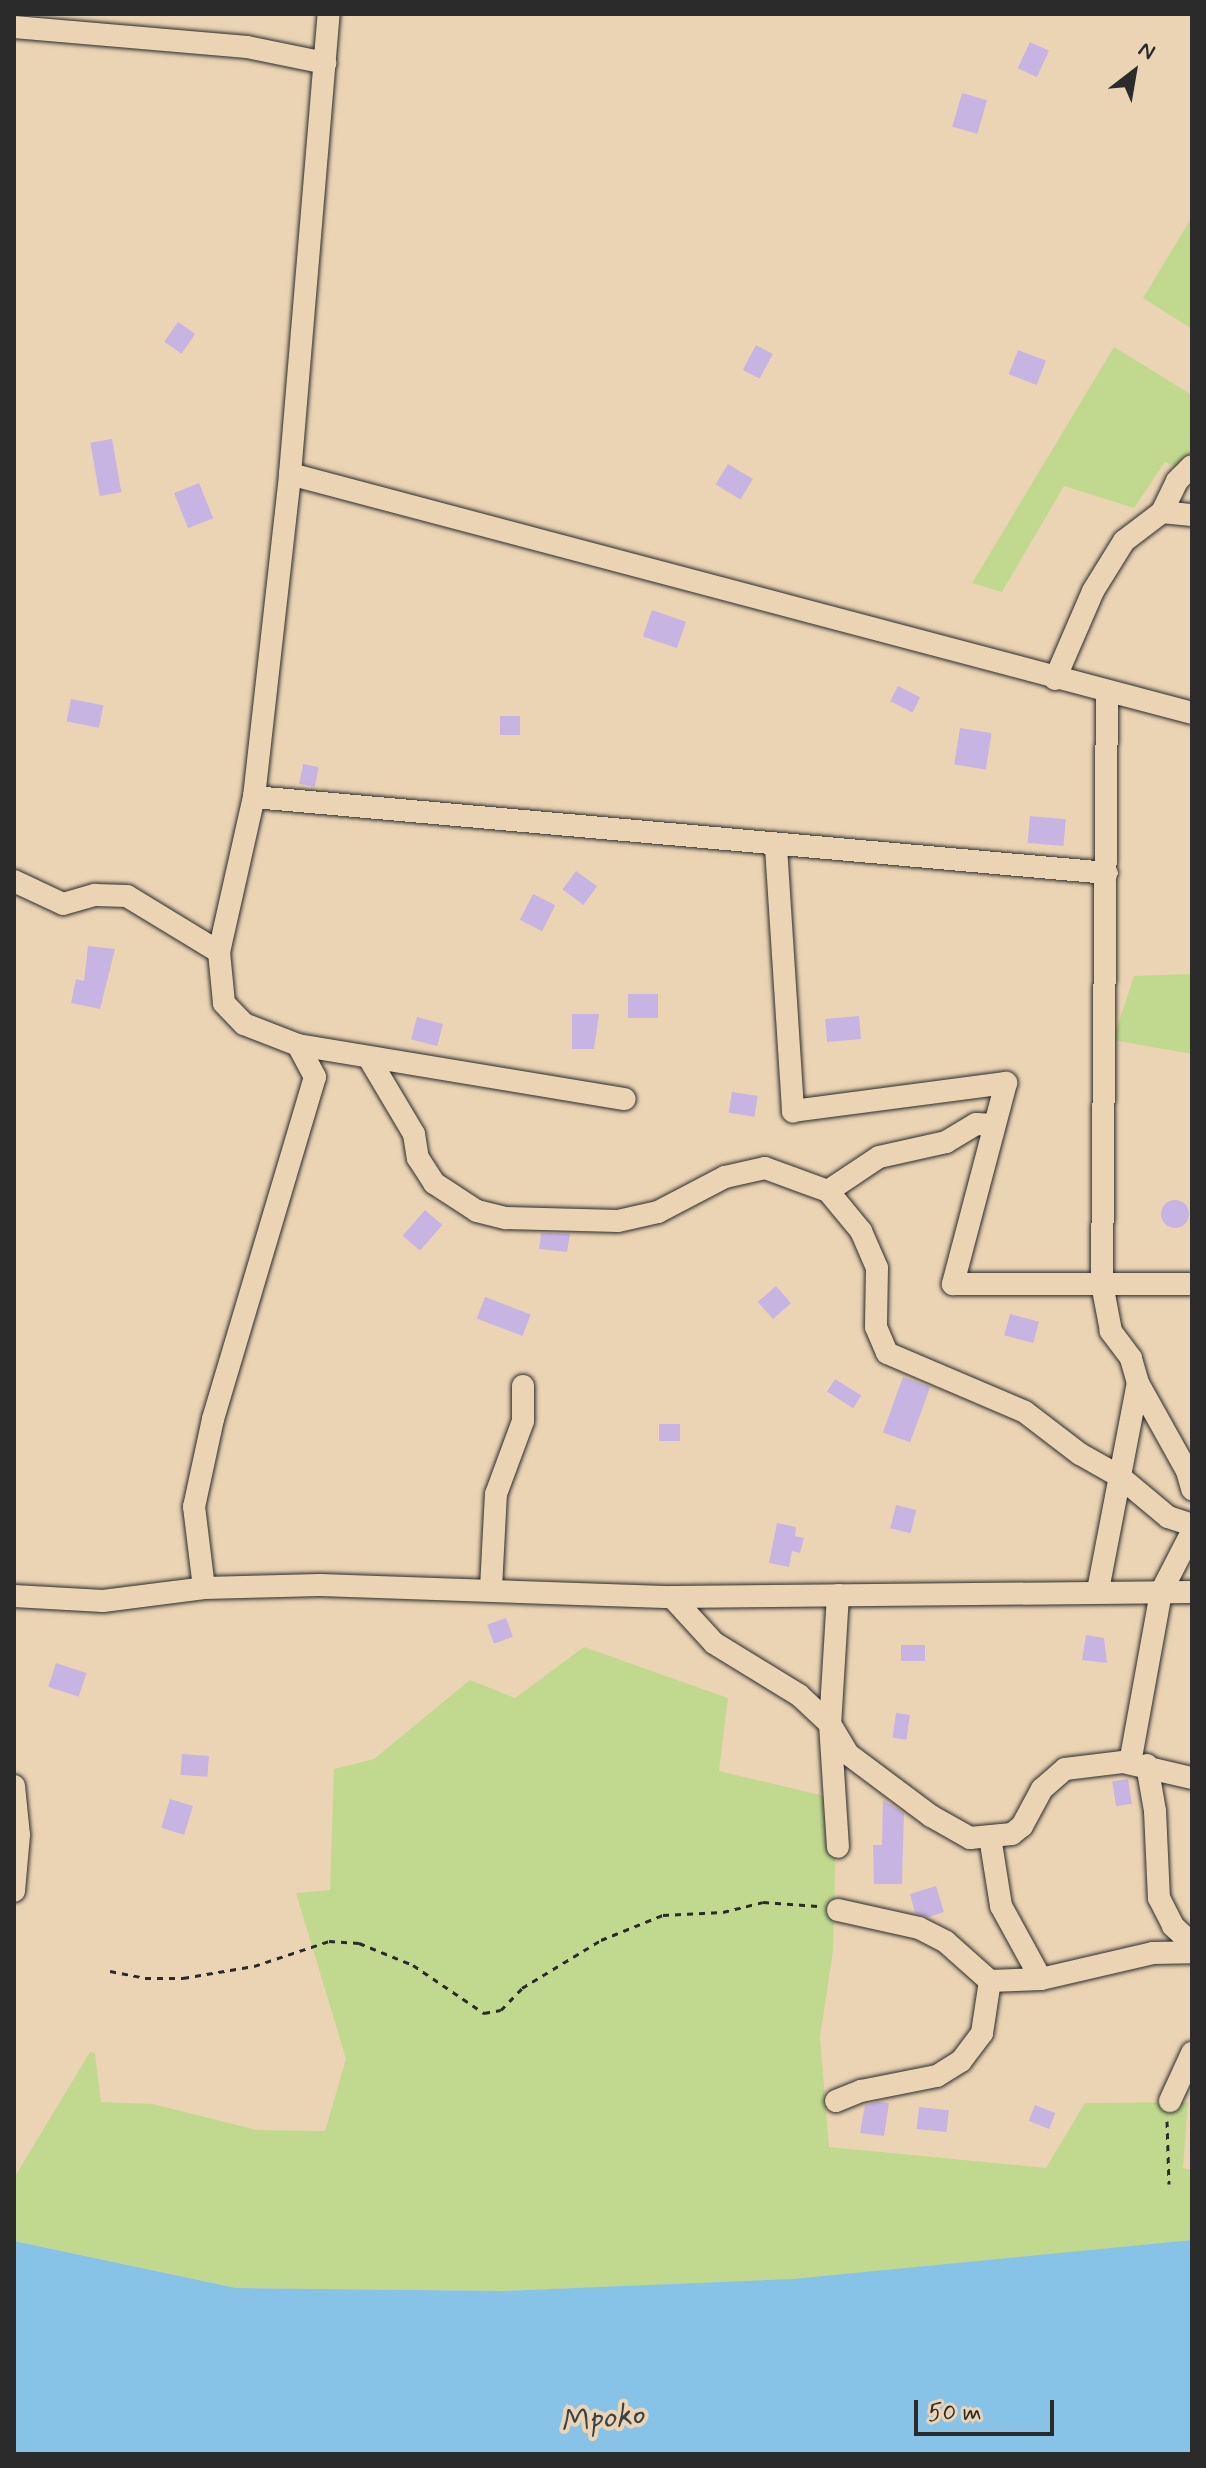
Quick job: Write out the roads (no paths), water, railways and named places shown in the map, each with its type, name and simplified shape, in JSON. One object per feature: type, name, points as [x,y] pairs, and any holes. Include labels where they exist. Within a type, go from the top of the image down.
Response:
[{"type":"street","points":[[329,14],[290,474],[254,797],[219,952],[224,1003],[244,1024],[298,1045],[370,1060],[625,1099]]},
{"type":"street","points":[[14,27],[247,47],[325,63]]},
{"type":"street","points":[[1055,679],[1093,591],[1124,541],[1162,512],[1177,481],[1192,466]]},
{"type":"street","points":[[290,474],[1107,693],[1192,713]]},
{"type":"street","points":[[1162,512],[1192,515]]},
{"type":"street","points":[[1107,693],[1102,1284],[1111,1331],[1131,1358],[1138,1383],[1190,1475]]},
{"type":"street","points":[[254,797],[776,847],[1107,873]]},
{"type":"street","points":[[776,847],[793,1111],[1006,1083],[953,1284],[1192,1284]]},
{"type":"street","points":[[14,881],[63,904],[95,895],[127,896],[219,952]]},
{"type":"street","points":[[204,1588],[194,1507],[213,1419],[315,1077],[298,1045]]},
{"type":"street","points":[[370,1060],[414,1134],[418,1158],[434,1183],[477,1211],[506,1218],[618,1221],[658,1212],[725,1177],[765,1168],[828,1191],[861,1231],[877,1268],[876,1327],[887,1353],[1025,1412],[1080,1454],[1119,1476],[1168,1517],[1192,1525]]},
{"type":"street","points":[[828,1191],[879,1157],[946,1142],[976,1124],[994,1125]]},
{"type":"street","points":[[1098,1590],[1138,1383]]},
{"type":"street","points":[[491,1588],[496,1494],[523,1421],[523,1386]]},
{"type":"street","points":[[1192,1532],[1161,1592],[1138,1764],[1155,1811],[1159,1898],[1173,1926],[1192,1944]]},
{"type":"street","points":[[14,1596],[103,1601],[204,1588],[491,1588],[672,1597],[1098,1590],[1192,1592]]},
{"type":"street","points":[[838,1595],[830,1724],[838,1847]]},
{"type":"street","points":[[672,1597],[714,1643],[799,1695],[830,1724],[848,1754],[931,1816],[970,1838],[990,1837],[1022,1826],[1042,1789],[1065,1769],[1138,1764],[1192,1778]]},
{"type":"street","points":[[14,1786],[19,1835],[14,1891]]},
{"type":"street","points":[[990,1837],[1001,1906],[1041,1979]]},
{"type":"street","points":[[838,1910],[919,1928],[946,1942],[990,1981],[1041,1979],[1153,1953],[1192,1952]]},
{"type":"street","points":[[836,2101],[861,2091],[937,2076],[961,2061],[982,2033],[990,1981]]},
{"type":"street","points":[[1170,2101],[1192,2053]]},
{"type":"water","name":"Mpoko","points":[[1192,2240],[1192,2454],[14,2454],[14,2241],[236,2288],[504,2291],[793,2279]]}]
